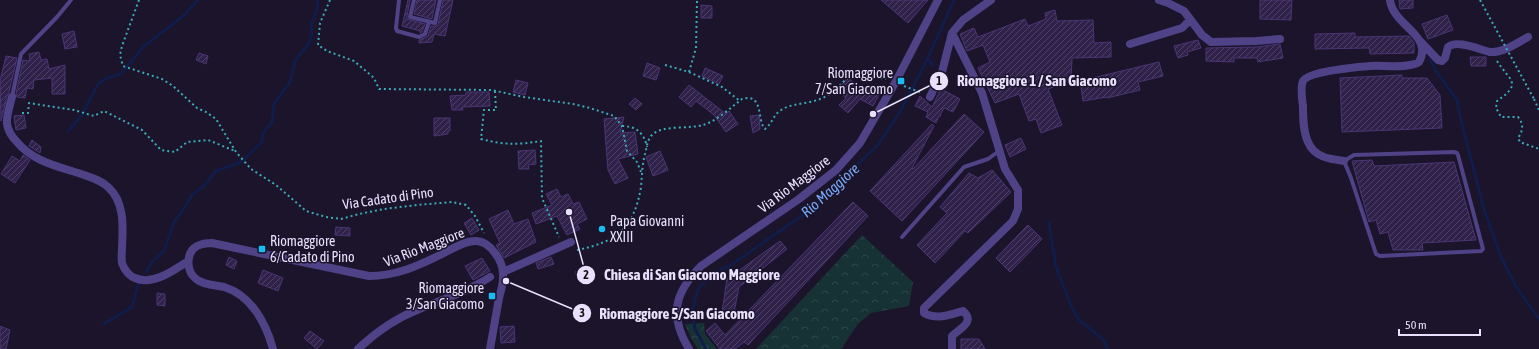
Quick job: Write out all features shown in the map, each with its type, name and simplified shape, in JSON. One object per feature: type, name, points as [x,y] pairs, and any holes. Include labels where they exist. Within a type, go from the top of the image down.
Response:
[{"type":"street","name":"Via Rio Maggiore","points":[[690,349],[681,333],[677,310],[678,301],[682,291],[693,274],[701,266],[799,199],[836,170],[860,143],[896,83],[938,0]]},
{"type":"street","points":[[926,95],[942,72],[952,33],[963,20],[991,0]]},
{"type":"street","points":[[1159,0],[1184,11],[1202,35],[1210,42],[1256,42],[1280,39]]},
{"type":"street","points":[[1390,0],[1391,8],[1396,16],[1440,61],[1445,58],[1448,47],[1452,45],[1481,48],[1490,52],[1500,51],[1528,37]]},
{"type":"street","points":[[1130,44],[1182,28],[1190,20]]},
{"type":"street","points":[[952,33],[982,93],[1005,169],[1018,190],[1018,209],[1013,221],[924,308],[924,313],[930,316],[947,316],[962,311],[966,314],[968,319],[966,325],[952,336],[952,349]]},
{"type":"street","points":[[1344,161],[1326,158],[1319,155],[1314,151],[1308,142],[1303,117],[1303,81],[1307,77],[1316,74],[1345,69],[1416,64],[1421,59],[1421,42]]},
{"type":"street","points":[[12,97],[3,124],[21,148],[39,160],[94,178],[104,184],[112,192],[119,203],[122,216],[122,262],[125,269],[130,274],[136,279],[154,279],[172,271],[188,261],[192,274],[198,281],[225,288],[242,296],[250,304],[270,336],[273,349]]},
{"type":"street","name":"Via Rio Maggiore","points":[[188,261],[194,248],[202,244],[212,243],[369,276],[383,276],[398,273],[420,265],[470,242],[482,242],[493,251]]},
{"type":"street","points":[[503,272],[571,242]]},
{"type":"street","points":[[490,349],[503,272],[498,258],[493,251]]},
{"type":"street","points":[[358,349],[368,339],[395,321],[416,310],[481,284],[490,277]]},
{"type":"lane","points":[[12,97],[21,54],[57,17],[71,0]]},
{"type":"lane","points":[[399,0],[397,31],[419,37],[425,34],[429,22]]},
{"type":"lane","points":[[414,0],[410,17],[435,23],[440,0]]},
{"type":"lane","points":[[902,237],[964,167],[988,159],[1000,150]]},
{"type":"lane","points":[[1457,153],[1483,249],[1378,255],[1375,252],[1344,161],[1354,155],[1457,153]]},
{"type":"path","name":"Via Cadato di Pino","points":[[139,0],[122,46],[120,55],[123,66],[162,79],[173,86],[197,108],[216,119],[236,152],[251,169],[276,185],[306,211],[326,217],[341,219],[359,214],[424,204],[452,202],[466,205],[474,216],[493,251]]},
{"type":"path","points":[[330,0],[320,23],[318,45],[323,49],[354,61],[374,78],[379,89],[495,91],[590,108],[614,116],[622,126],[626,148],[637,162],[642,173]]},
{"type":"path","points":[[689,72],[696,48],[697,0]]},
{"type":"path","points":[[1480,0],[1539,110]]},
{"type":"path","points":[[1490,52],[1504,72],[1510,76],[1512,84],[1510,92],[1497,101],[1496,108],[1501,117],[1518,117],[1523,124],[1523,128],[1518,138],[1520,142],[1539,149]]},
{"type":"path","points":[[665,64],[689,72],[722,87],[740,100]]},
{"type":"path","points":[[573,250],[594,246],[613,239],[619,235],[626,226],[635,210],[649,139],[654,133],[667,129],[699,126],[709,122],[740,100],[747,98],[756,103],[760,112],[762,127],[765,129],[780,111],[789,107],[806,104],[826,97],[850,76],[881,77]]},
{"type":"path","points":[[903,85],[926,95]]},
{"type":"path","points":[[495,91],[496,110],[484,110],[481,139],[497,143],[516,145],[541,141],[542,198],[563,246]]},
{"type":"path","points":[[22,113],[28,113],[29,103],[76,111],[94,116],[104,111],[142,130],[161,150],[175,152],[187,142],[208,140],[236,152]]},
{"type":"path","points":[[622,126],[634,128],[641,132],[645,139],[647,148]]},
{"type":"green space","points":[[862,235],[913,282],[909,306],[871,313],[858,324],[841,349],[756,349]]},
{"type":"green space","points":[[704,323],[705,334],[717,349],[698,349],[685,324]]},
{"type":"building","points":[[408,0],[410,0],[407,19],[425,24],[422,32],[420,33],[420,31],[402,26]]},
{"type":"building","points":[[417,0],[436,0],[432,19],[414,14]]},
{"type":"building","points":[[443,0],[453,0],[445,36],[434,34],[432,42],[419,43],[419,40],[428,36],[431,26],[438,25]]},
{"type":"building","points":[[881,0],[928,0],[908,23]]},
{"type":"building","points":[[1260,0],[1292,0],[1291,20],[1260,19]]},
{"type":"building","points":[[1399,0],[1413,0],[1413,8],[1400,9]]},
{"type":"building","points":[[701,5],[712,6],[712,18],[701,18]]},
{"type":"building","points":[[1055,10],[1057,21],[1093,20],[1094,43],[1111,42],[1111,57],[1072,58],[1071,80],[1048,89],[1062,125],[1041,133],[1036,119],[1029,121],[1019,94],[995,103],[978,68],[990,62],[983,45],[967,51],[960,34],[974,28],[978,37],[1025,19],[1028,26],[1046,19],[1045,13]]},
{"type":"building","points":[[1447,15],[1453,30],[1428,39],[1422,24]]},
{"type":"building","points":[[74,31],[77,47],[65,49],[62,34]]},
{"type":"building","points":[[1355,33],[1355,37],[1409,36],[1414,43],[1414,53],[1370,54],[1369,48],[1315,49],[1315,34]]},
{"type":"building","points":[[1198,40],[1201,48],[1187,52],[1188,55],[1178,58],[1174,46]]},
{"type":"building","points":[[1280,44],[1283,58],[1258,62],[1257,58],[1234,58],[1234,62],[1206,61],[1206,48],[1257,47]]},
{"type":"building","points":[[39,52],[41,60],[47,59],[49,69],[65,65],[65,94],[52,94],[52,78],[34,80],[33,89],[27,88],[25,98],[17,97],[16,94],[23,60],[30,61],[29,54]]},
{"type":"building","points":[[199,53],[208,56],[206,64],[196,60]]},
{"type":"building","points":[[6,56],[17,58],[1,121],[0,81]]},
{"type":"building","points":[[1470,57],[1486,57],[1486,66],[1471,66]]},
{"type":"building","points":[[1159,62],[1163,76],[1138,82],[1140,90],[1107,98],[1083,101],[1080,81]]},
{"type":"building","points":[[647,63],[660,68],[656,80],[643,76]]},
{"type":"building","points":[[705,68],[723,76],[719,84],[702,76]]},
{"type":"building","points":[[1402,75],[1402,78],[1427,78],[1440,95],[1442,128],[1342,132],[1340,78]]},
{"type":"building","points":[[849,78],[863,93],[866,86],[877,91],[876,92],[879,95],[873,106],[860,99],[848,113],[839,105],[846,98],[837,88]]},
{"type":"building","points":[[516,80],[528,83],[525,95],[513,92]]},
{"type":"building","points":[[689,85],[726,114],[729,111],[738,124],[726,132],[714,115],[696,101],[691,107],[679,97]]},
{"type":"building","points":[[941,89],[960,99],[953,112],[944,108],[936,123],[926,117],[928,112],[915,106],[920,96],[932,107]]},
{"type":"building","points":[[466,92],[489,92],[490,106],[462,107],[463,110],[452,110],[450,96],[466,95]]},
{"type":"building","points":[[635,98],[642,104],[636,110],[629,104]]},
{"type":"building","points":[[964,114],[984,132],[902,221],[870,191],[932,124],[934,126],[912,168],[913,169]]},
{"type":"building","points":[[24,115],[26,128],[16,130],[14,116]]},
{"type":"building","points":[[759,115],[760,129],[753,133],[750,116]]},
{"type":"building","points":[[624,117],[620,133],[635,132],[638,154],[618,159],[628,178],[615,184],[608,170],[604,119]]},
{"type":"building","points":[[434,118],[450,118],[450,131],[448,131],[448,134],[434,136]]},
{"type":"building","points":[[1021,138],[1026,149],[1010,157],[1005,145]]},
{"type":"building","points":[[32,140],[41,147],[40,153],[29,146]]},
{"type":"building","points":[[535,150],[536,164],[528,165],[529,169],[519,169],[518,151]]},
{"type":"building","points":[[660,151],[668,170],[653,176],[646,157]]},
{"type":"building","points":[[23,155],[30,160],[15,183],[1,174],[12,156],[20,161]]},
{"type":"building","points":[[1372,160],[1374,166],[1454,162],[1476,240],[1422,243],[1423,250],[1393,250],[1388,232],[1380,234],[1376,220],[1369,222],[1352,161]]},
{"type":"building","points":[[992,170],[1011,192],[968,233],[965,231],[935,263],[917,245],[947,213],[940,207],[969,173],[978,178]]},
{"type":"building","points":[[557,189],[561,197],[568,194],[573,204],[579,202],[587,219],[577,224],[580,229],[567,235],[557,216],[536,224],[532,213],[552,205],[546,194]]},
{"type":"building","points":[[853,202],[868,216],[748,345],[744,342],[735,349],[720,349],[706,331],[715,323],[725,335]]},
{"type":"building","points":[[508,210],[514,224],[528,219],[536,242],[504,258],[496,245],[500,243],[489,219]]},
{"type":"building","points":[[472,218],[479,230],[471,235],[464,223]]},
{"type":"building","points":[[1028,225],[1042,239],[1010,272],[996,258]]},
{"type":"building","points":[[336,227],[350,228],[350,236],[335,235]]},
{"type":"building","points":[[780,241],[787,249],[739,287],[734,313],[722,312],[727,279]]},
{"type":"building","points":[[229,257],[237,261],[234,269],[226,265]]},
{"type":"building","points":[[551,257],[554,264],[538,269],[536,263]]},
{"type":"building","points":[[482,258],[490,271],[473,280],[465,266]]},
{"type":"building","points":[[584,268],[587,276],[578,280],[575,272]]},
{"type":"building","points":[[263,270],[283,278],[278,291],[258,283]]},
{"type":"building","points":[[157,293],[165,294],[165,306],[157,305]]},
{"type":"building","points":[[0,326],[10,330],[6,349],[0,349]]},
{"type":"building","points":[[514,326],[515,342],[501,343],[500,327]]},
{"type":"building","points":[[310,331],[324,341],[317,349],[304,338]]},
{"type":"building","points":[[961,339],[979,339],[985,349],[961,349]]},
{"type":"waterway","points":[[68,131],[82,115],[98,84],[107,78],[121,74],[143,47],[183,16],[198,0]]},
{"type":"waterway","points":[[146,272],[152,262],[164,251],[174,222],[192,195],[203,187],[216,171],[241,162],[262,142],[263,133],[272,122],[274,104],[290,82],[295,61],[309,43],[312,34],[311,24],[317,11],[318,0]]},
{"type":"waterway","name":"Rio Maggiore","points":[[706,349],[695,329],[692,311],[698,289],[712,274],[731,265],[810,210],[878,145],[901,110],[925,64],[954,0]]},
{"type":"waterway","name":"Rio Maggiore","points":[[927,59],[933,65]]},
{"type":"waterway","points":[[1430,59],[1436,71],[1457,100],[1484,209],[1501,257],[1517,288],[1539,319]]},
{"type":"waterway","points":[[1049,223],[1056,267],[1072,308],[1079,320],[1104,340],[1108,349]]},
{"type":"waterway","points":[[104,324],[132,307],[138,285]]},
{"type":"place","name":"Riomaggiore 7/San Giacomo","points":[[901,81]]},
{"type":"place","name":"Riomaggiore 1 / San Giacomo","points":[[873,114]]},
{"type":"place","name":"Chiesa di San Giacomo Maggiore","points":[[569,212]]},
{"type":"place","name":"Papa Giovanni XXIII","points":[[602,229]]},
{"type":"place","name":"Riomaggiore 6/Cadato di Pino","points":[[262,249]]},
{"type":"place","name":"Riomaggiore 5/San Giacomo","points":[[506,281]]},
{"type":"place","name":"Riomaggiore 3/San Giacomo","points":[[492,296]]}]
